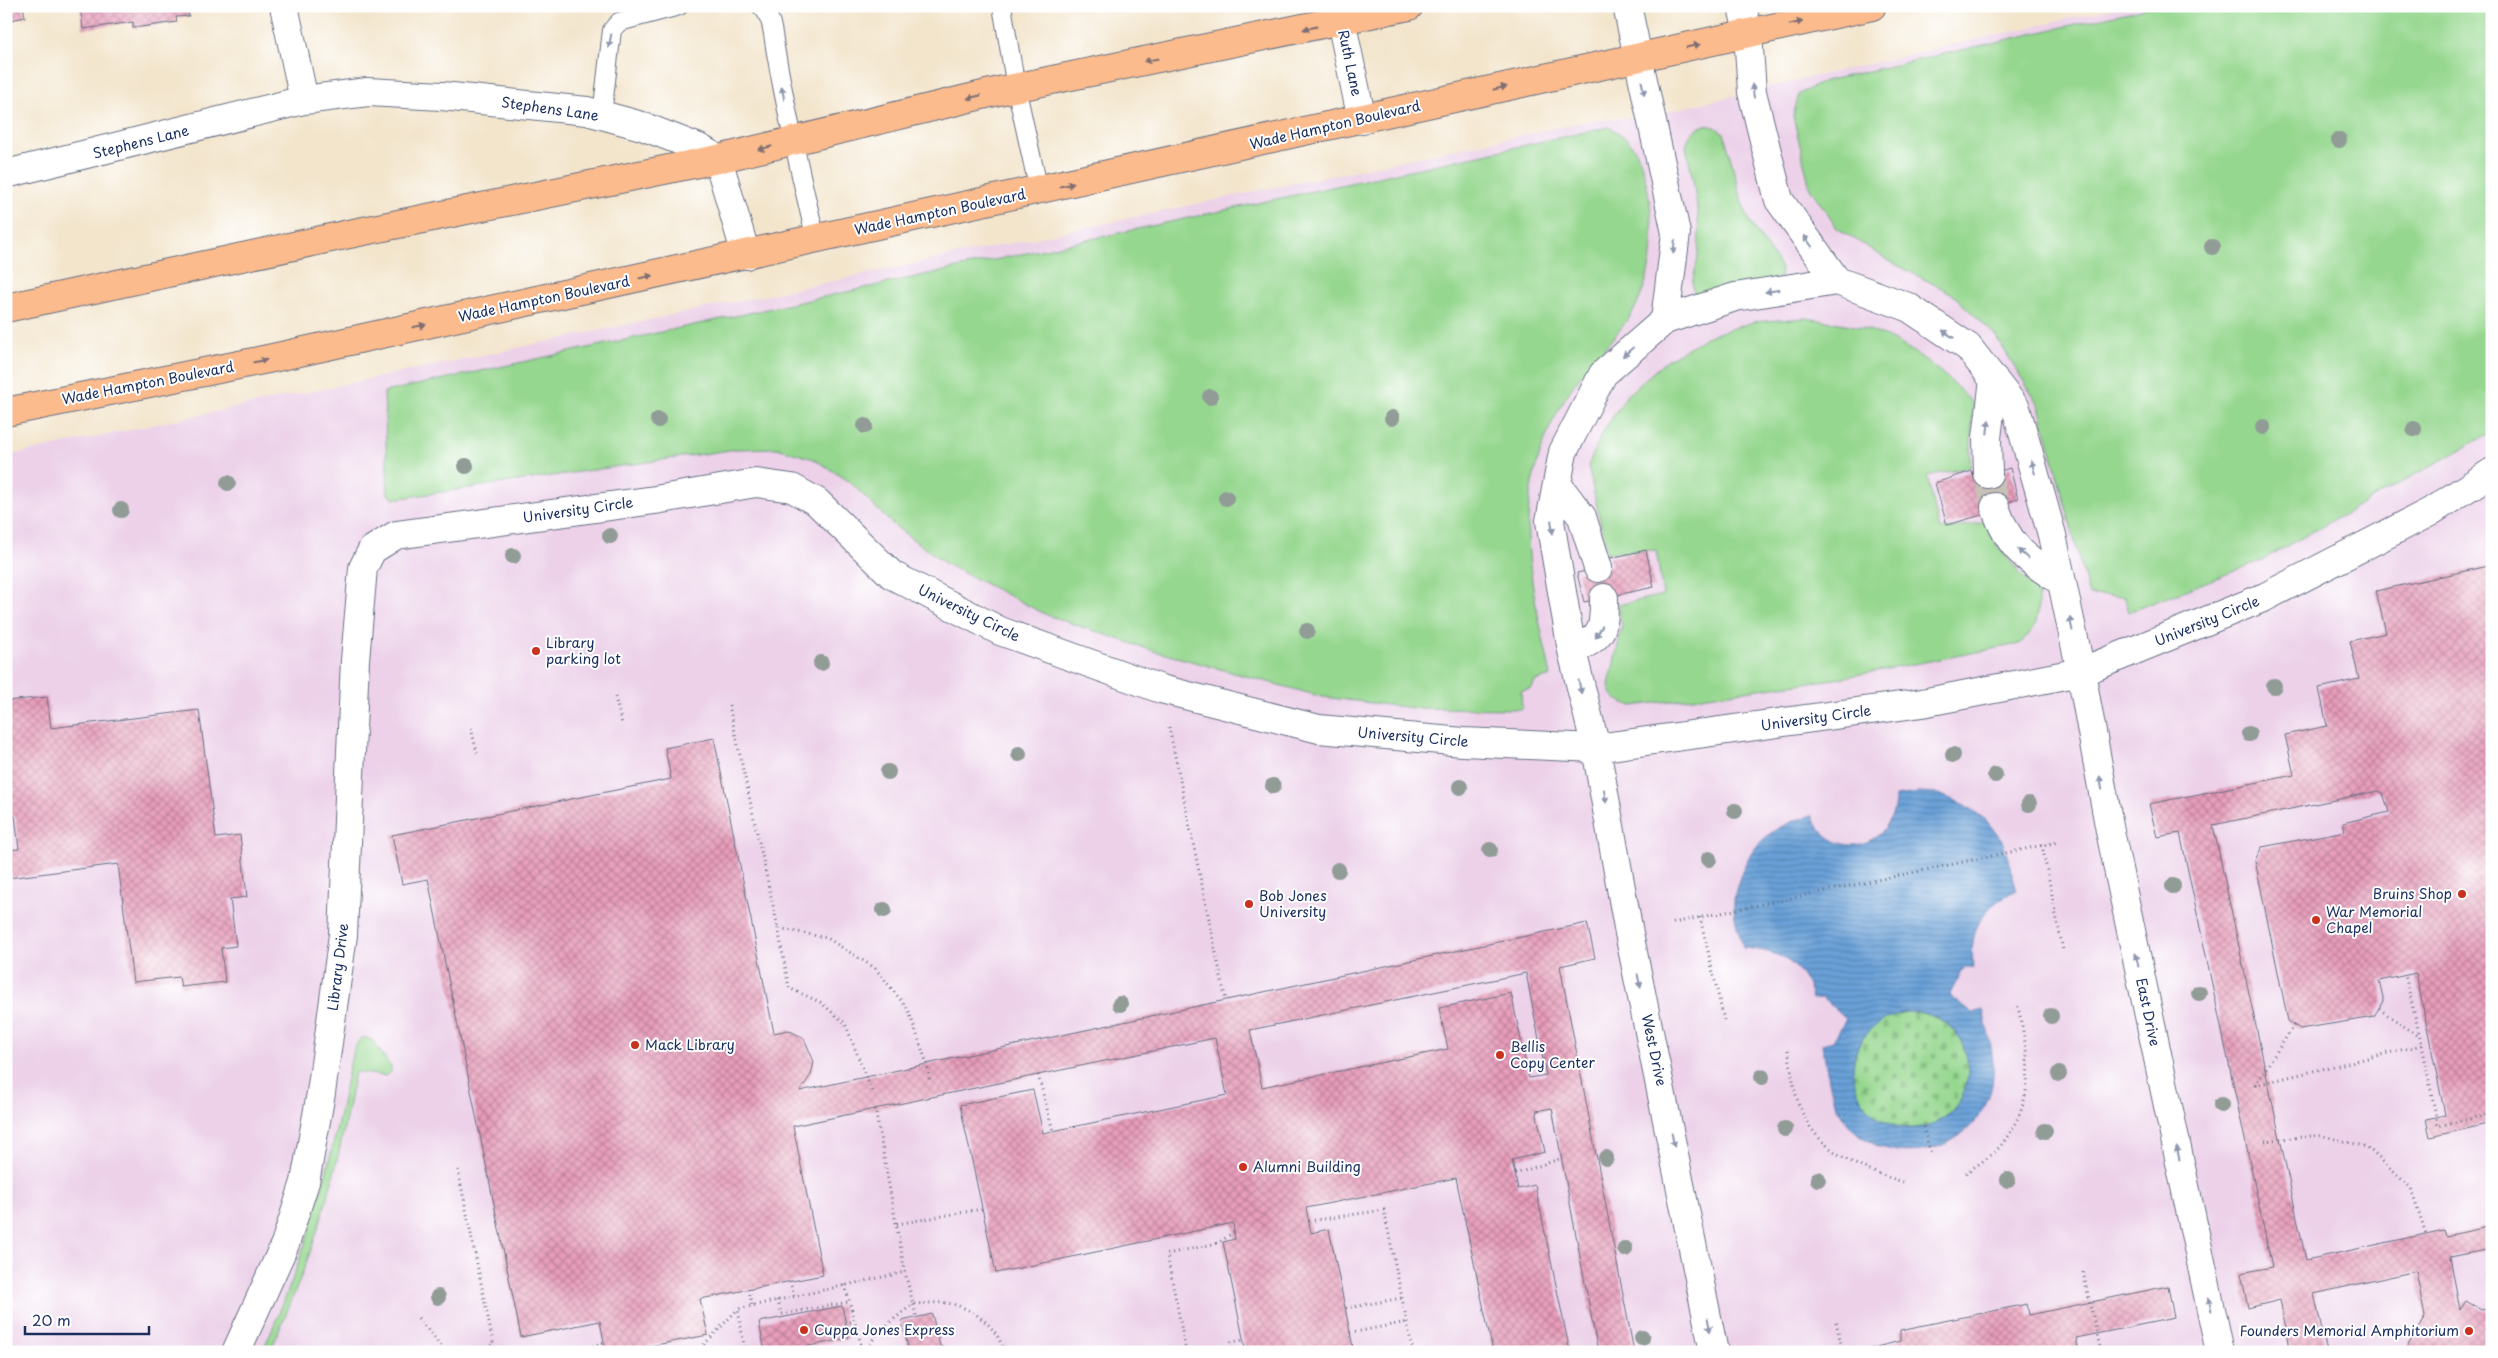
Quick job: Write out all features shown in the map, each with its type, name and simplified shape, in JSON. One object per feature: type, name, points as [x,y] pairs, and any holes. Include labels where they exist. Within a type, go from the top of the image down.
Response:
[{"type":"main road","points":[[6,308],[349,234],[718,159],[1016,87],[1340,14],[1409,6]]},
{"type":"main road","name":"Wade Hampton Boulevard","points":[[6,412],[268,359],[816,240],[1872,6]]},
{"type":"street","points":[[284,6],[304,100]]},
{"type":"street","points":[[1627,6],[1676,233],[1665,320],[1735,297],[1837,281],[1779,200],[1752,92],[1748,34],[1742,6]]},
{"type":"street","name":"Ruth Lane","points":[[1340,14],[1362,120]]},
{"type":"street","name":"Stephens Lane","points":[[6,174],[304,100],[368,92],[481,100],[587,111],[642,126],[699,148],[718,159]]},
{"type":"street","points":[[718,159],[746,255]]},
{"type":"street","name":"East Drive","points":[[1837,281],[1908,307],[1968,347],[2016,408],[2052,535],[2082,672],[2110,831],[2220,1352]]},
{"type":"street","name":"West Drive","points":[[1665,320],[1603,374],[1563,452],[1550,521],[1572,651],[1596,748],[1629,933],[1714,1352]]},
{"type":"street","points":[[1988,474],[1987,438],[1994,379]]},
{"type":"street","name":"University Circle","points":[[363,568],[372,550],[396,535],[655,500],[756,483],[792,488],[817,502],[892,575],[992,626],[1161,689],[1319,729],[1463,742],[1596,748],[1922,703],[2082,672],[2265,597],[2430,512],[2492,472]]},
{"type":"street","points":[[1557,484],[1582,517],[1598,568]]},
{"type":"street","points":[[1994,507],[2003,531],[2021,554],[2062,582]]},
{"type":"street","name":"Library Drive","points":[[236,1352],[285,1244],[305,1182],[321,1093],[343,935],[354,679],[363,568]]},
{"type":"street","points":[[1572,651],[1595,640],[1604,625],[1604,598]]},
{"type":"lane","points":[[602,115],[612,30],[619,22],[679,6]]},
{"type":"lane","points":[[761,6],[767,11],[773,34],[793,141],[816,240]]},
{"type":"lane","points":[[1002,6],[1016,87],[1039,191]]},
{"type":"path","points":[[615,697],[622,724]]},
{"type":"path","points":[[729,705],[778,928],[788,988],[820,1002],[845,1024],[873,1094]]},
{"type":"path","points":[[1169,726],[1226,1001]]},
{"type":"path","points":[[471,728],[477,753]]},
{"type":"path","points":[[1673,924],[2058,842]]},
{"type":"path","points":[[2042,845],[2063,950]]},
{"type":"path","points":[[1700,918],[1724,1020]]},
{"type":"path","points":[[778,928],[827,938],[875,968],[908,1009],[927,1064],[930,1083]]},
{"type":"path","points":[[2405,975],[2422,1045],[2438,1126],[2487,1115]]},
{"type":"path","points":[[1966,1173],[2002,1145],[2021,1110],[2029,1078],[2027,1049],[2017,1003]]},
{"type":"path","points":[[2379,1009],[2420,1036]]},
{"type":"path","points":[[2294,1025],[2254,1085],[2422,1045]]},
{"type":"path","points":[[1788,1050],[1800,1109],[1817,1138],[1849,1162],[1903,1182]]},
{"type":"path","points":[[1038,1075],[1053,1131]]},
{"type":"path","points":[[875,1109],[905,1272],[917,1318]]},
{"type":"path","points":[[1923,1127],[1931,1154]]},
{"type":"path","points":[[2265,1141],[2320,1135],[2367,1147],[2411,1188],[2426,1234]]},
{"type":"path","points":[[1515,1174],[1562,1158]]},
{"type":"path","points":[[458,1170],[495,1352]]},
{"type":"path","points":[[896,1224],[982,1209]]},
{"type":"path","points":[[1309,1221],[1384,1210],[1413,1352]]},
{"type":"path","points":[[1186,1352],[1167,1254],[1218,1243],[1234,1232]]},
{"type":"path","points":[[697,1352],[738,1309],[905,1272]]},
{"type":"path","points":[[2083,1272],[2102,1352]]},
{"type":"path","points":[[790,1281],[794,1296]]},
{"type":"path","points":[[845,1285],[864,1352]]},
{"type":"path","points":[[748,1289],[752,1306]]},
{"type":"path","points":[[1346,1308],[1402,1298]]},
{"type":"path","points":[[777,1300],[782,1314],[849,1302]]},
{"type":"path","points":[[864,1352],[879,1331],[913,1304],[952,1304],[981,1317],[1001,1339],[1004,1352]]},
{"type":"path","points":[[738,1309],[745,1352]]},
{"type":"path","points":[[418,1318],[446,1352]]},
{"type":"path","points":[[845,1323],[854,1321]]},
{"type":"path","points":[[1350,1333],[1407,1322]]},
{"type":"path","points":[[1836,1322],[1842,1352]]},
{"type":"path","points":[[1233,1352],[1231,1342],[1244,1340]]},
{"type":"path","points":[[588,1352],[587,1348],[604,1342]]},
{"type":"path","points":[[483,1352],[493,1344]]},
{"type":"shaded area","name":"Bob Jones University","points":[[2124,6],[2492,6],[2492,1352],[6,1352],[6,456],[1589,121],[1649,116]]},
{"type":"green space","points":[[2155,6],[2492,6],[2492,432],[2260,561],[2129,612],[2124,596],[2089,595],[2039,406],[1995,335],[1951,293],[1891,262],[1837,228],[1810,188],[1793,116],[1799,94],[1825,81]]},
{"type":"green space","points":[[1705,125],[1715,127],[1724,133],[1742,202],[1751,224],[1781,268],[1780,278],[1697,297],[1694,293],[1693,283],[1698,256],[1698,214],[1686,146],[1692,132]]},
{"type":"green space","points":[[1609,127],[1632,145],[1640,159],[1645,176],[1652,220],[1651,255],[1644,288],[1637,304],[1623,326],[1571,389],[1552,423],[1538,459],[1530,497],[1528,548],[1535,599],[1551,676],[1535,681],[1532,688],[1521,691],[1522,709],[1413,708],[1323,697],[1154,651],[1047,615],[946,564],[891,523],[850,482],[814,459],[777,448],[737,449],[394,499],[388,494],[384,392]]},
{"type":"green space","points":[[1806,318],[1863,328],[1895,341],[1935,368],[1973,403],[1970,467],[1927,476],[1940,530],[1987,522],[1997,546],[2038,594],[2037,616],[2034,627],[2019,644],[1835,679],[1632,706],[1620,701],[1614,696],[1609,685],[1622,627],[1618,605],[1663,595],[1656,550],[1607,553],[1588,466],[1601,435],[1627,395],[1667,360],[1708,336],[1753,322]]},
{"type":"green space","points":[[1911,1012],[1933,1016],[1952,1029],[1965,1048],[1969,1070],[1965,1092],[1952,1111],[1933,1124],[1911,1128],[1889,1124],[1870,1111],[1857,1092],[1853,1070],[1857,1048],[1870,1029],[1889,1016]]},
{"type":"green space","points":[[363,1037],[372,1040],[391,1067],[391,1071],[386,1076],[355,1072],[341,1141],[324,1209],[292,1299],[270,1352],[262,1352],[304,1247],[334,1142],[352,1055],[355,1046]]},
{"type":"water","points":[[1917,793],[1939,794],[1965,805],[1986,820],[2003,842],[2017,890],[1995,903],[1980,920],[1973,941],[1973,967],[1963,969],[1949,996],[1972,1013],[1983,1010],[1993,1064],[1992,1085],[1989,1096],[1978,1117],[1963,1133],[1943,1145],[1922,1151],[1900,1151],[1878,1146],[1859,1135],[1843,1117],[1832,1091],[1822,1044],[1833,1041],[1846,1019],[1823,998],[1812,999],[1803,976],[1788,961],[1767,952],[1743,948],[1734,912],[1736,892],[1745,864],[1767,836],[1787,824],[1812,815],[1822,831],[1834,840],[1847,845],[1861,844],[1874,838],[1885,828],[1892,814],[1895,796]],"holes":[[[1904,1012],[1923,1013],[1937,1018],[1948,1025],[1957,1035],[1963,1046],[1968,1072],[1966,1086],[1954,1110],[1937,1122],[1911,1128],[1888,1124],[1870,1110],[1858,1091],[1853,1068],[1859,1046],[1875,1026]]]},
{"type":"building","points":[[6,6],[23,6],[25,17],[6,21]]},
{"type":"building","points":[[80,6],[187,6],[189,16],[176,17],[177,22],[133,28],[133,22],[83,29]]},
{"type":"building","points":[[2010,468],[2018,499],[1984,510],[1985,514],[1947,525],[1935,483],[1972,471],[1974,479]]},
{"type":"building","points":[[1646,550],[1654,587],[1584,602],[1577,573],[1612,565],[1610,558]]},
{"type":"building","points":[[2492,565],[2492,1123],[2430,1137],[2426,1119],[2445,1115],[2416,973],[2379,981],[2384,1001],[2374,1017],[2300,1029],[2288,1021],[2255,860],[2262,847],[2345,831],[2343,823],[2389,812],[2383,793],[2378,791],[2213,825],[2306,1260],[2444,1230],[2446,1236],[2492,1226],[2492,1249],[2450,1257],[2460,1310],[2466,1301],[2481,1310],[2492,1308],[2492,1352],[2404,1352],[2425,1317],[2416,1271],[2314,1294],[2327,1352],[2291,1352],[2280,1300],[2248,1308],[2241,1273],[2272,1267],[2180,833],[2157,837],[2149,804],[2294,775],[2285,735],[2327,726],[2319,688],[2359,679],[2350,641],[2386,633],[2376,591]]},
{"type":"building","points":[[47,697],[51,728],[199,710],[216,838],[240,835],[247,897],[230,899],[236,946],[221,948],[225,982],[181,987],[179,977],[133,982],[118,864],[8,878],[6,850],[19,849],[15,816],[9,817],[6,799],[6,701]]},
{"type":"building","points":[[714,738],[774,1033],[788,1030],[804,1038],[814,1062],[811,1075],[800,1091],[1587,923],[1595,958],[1560,966],[1634,1352],[1598,1352],[1552,1108],[1536,1111],[1545,1152],[1512,1160],[1518,1189],[1535,1185],[1570,1352],[1493,1352],[1456,1178],[1306,1208],[1311,1233],[1329,1229],[1354,1352],[1246,1352],[1223,1242],[1235,1239],[1233,1223],[996,1273],[960,1105],[1033,1090],[1043,1133],[1227,1095],[1215,1038],[793,1126],[823,1275],[700,1299],[708,1335],[619,1352],[606,1352],[600,1321],[521,1337],[428,879],[402,884],[392,835],[671,779],[665,748]],"holes":[[[1526,973],[1546,1075],[1529,1078],[1511,993],[1439,1008],[1448,1049],[1262,1087],[1250,1030]]]},
{"type":"building","points":[[2492,1268],[2492,1289],[2491,1289],[2487,1269]]},
{"type":"building","points":[[2168,1286],[2174,1318],[2076,1338],[2079,1352],[1857,1352],[1900,1341],[1900,1330],[2027,1304],[2029,1315]]},
{"type":"building","name":"Cuppa Jones Express","points":[[842,1306],[849,1338],[779,1352],[765,1352],[759,1322]]},
{"type":"building","points":[[932,1314],[940,1346],[953,1352],[909,1352],[902,1321]]},
{"type":"tunnel","points":[[1988,474],[1995,507]]},
{"type":"place","name":"Library parking lot","points":[[536,651]]},
{"type":"place","name":"Bruins Shop","points":[[2462,894]]},
{"type":"place","name":"Bob Jones University","points":[[1249,904]]},
{"type":"place","name":"War Memorial Chapel","points":[[2316,920]]},
{"type":"place","name":"Mack Library","points":[[635,1045]]},
{"type":"place","name":"Bellis Copy Center","points":[[1500,1055]]},
{"type":"place","name":"Alumni Building","points":[[1243,1167]]},
{"type":"place","name":"Cuppa Jones Express","points":[[804,1330]]},
{"type":"place","name":"Founders Memorial Amphitorium","points":[[2469,1331]]}]
